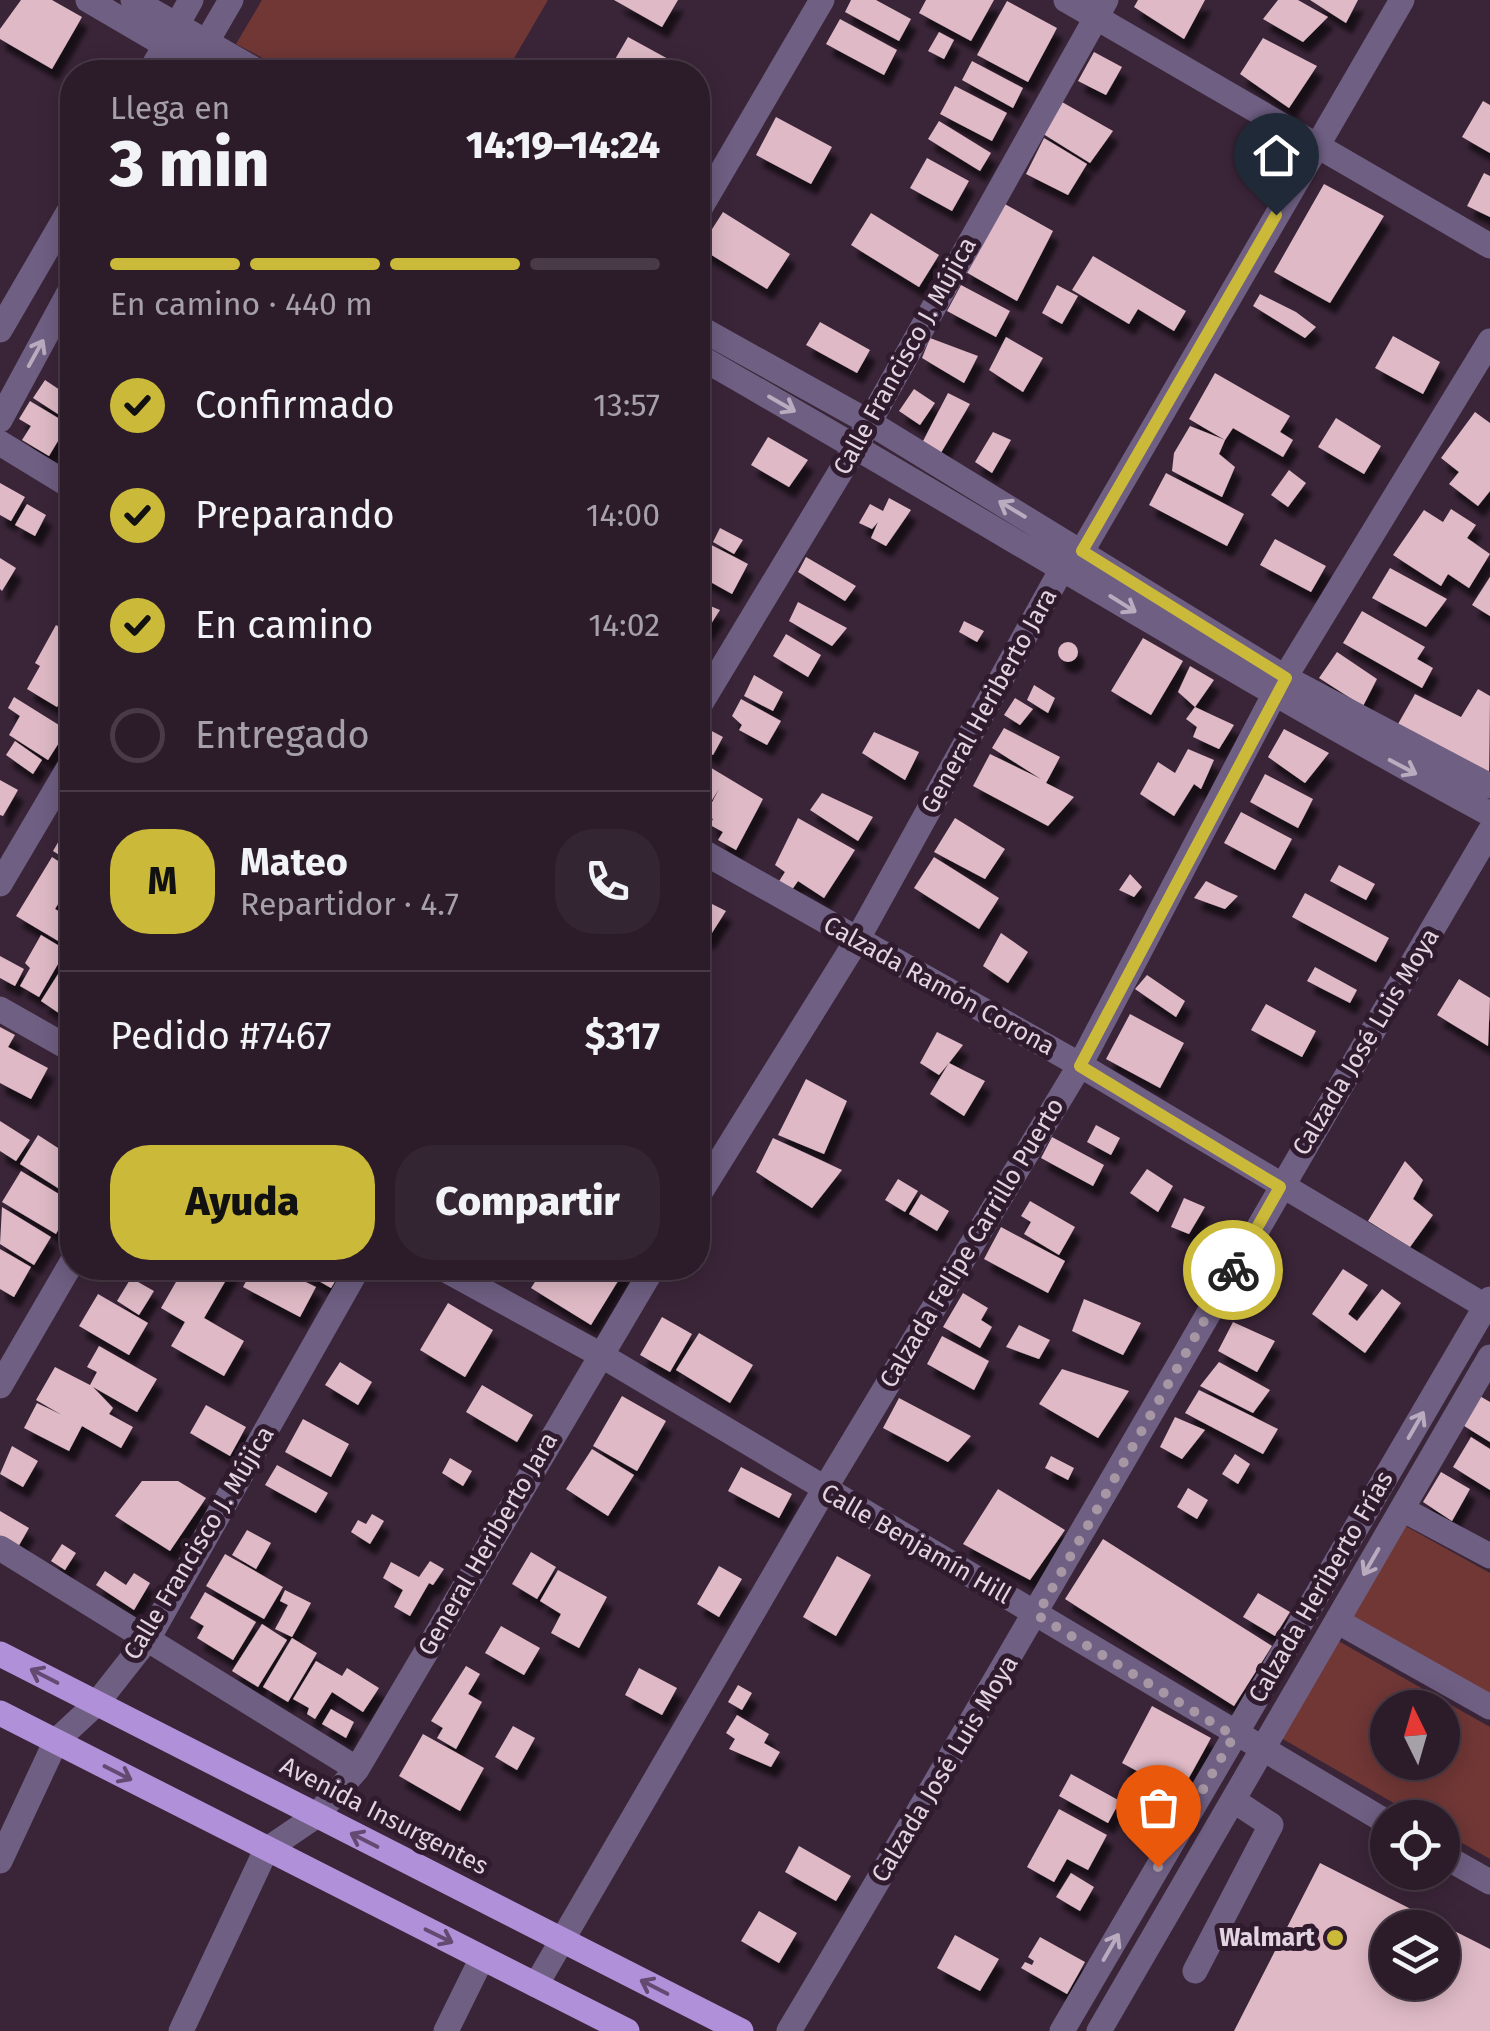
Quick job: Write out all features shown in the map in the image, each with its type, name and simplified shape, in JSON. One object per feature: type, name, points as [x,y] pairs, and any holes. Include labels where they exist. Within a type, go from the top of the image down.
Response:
[{"type":"main road","name":"Avenida Insurgentes","points":[[0,1654],[741,2031]]},
{"type":"main road","points":[[0,1713],[627,2031]]},
{"type":"street","points":[[88,0],[171,35]]},
{"type":"street","points":[[133,0],[198,60]]},
{"type":"street","points":[[157,60],[192,0]]},
{"type":"street","points":[[201,60],[231,0]]},
{"type":"street","points":[[710,191],[822,0]]},
{"type":"street","points":[[1066,0],[1101,9],[1314,148],[1490,246]]},
{"type":"street","name":"General Heriberto Jara","points":[[710,1177],[857,940],[1073,559],[1402,0]]},
{"type":"street","name":"Calle Francisco J. Mújica","points":[[710,688],[856,446],[1101,9]]},
{"type":"street","points":[[0,330],[60,227]]},
{"type":"street","points":[[0,420],[60,308]]},
{"type":"street","points":[[710,334],[867,421],[1073,559],[1490,814]]},
{"type":"street","name":"Calzada Felipe Carrillo Puerto","points":[[536,1985],[824,1490],[1080,1066],[1280,687],[1490,342]]},
{"type":"street","points":[[710,363],[856,446],[1073,559]]},
{"type":"street","points":[[0,443],[60,480]]},
{"type":"street","points":[[1280,687],[1490,786]]},
{"type":"street","points":[[0,884],[60,782]]},
{"type":"street","name":"Calzada José Luis Moya","points":[[789,2031],[1037,1615],[1280,1187],[1490,831]]},
{"type":"street","name":"Calzada Ramón Corona","points":[[710,857],[1080,1066],[1280,1187],[1488,1305]]},
{"type":"street","points":[[0,1008],[60,1043]]},
{"type":"street","points":[[0,1386],[62,1280]]},
{"type":"street","name":"Calle Francisco J. Mújica","points":[[0,1861],[56,1741],[97,1703],[149,1638],[351,1280]]},
{"type":"street","name":"Calle Benjamín Hill","points":[[464,1280],[599,1354],[1234,1736],[1370,1813]]},
{"type":"street","name":"General Heriberto Jara","points":[[266,1850],[316,1816],[357,1769],[645,1280]]},
{"type":"street","name":"Calzada Heriberto Frías","points":[[1062,2031],[1488,1305]]},
{"type":"street","name":"Calzada Heriberto Frías","points":[[1099,2031],[1490,1357]]},
{"type":"street","points":[[1402,1508],[1490,1556]]},
{"type":"street","points":[[0,1548],[357,1769]]},
{"type":"street","points":[[1336,1622],[1490,1708]]},
{"type":"street","points":[[1195,1971],[1271,1826],[1233,1800]]},
{"type":"street","points":[[181,2031],[266,1850]]},
{"type":"street","points":[[1460,1864],[1490,1882]]},
{"type":"street","points":[[446,2031],[482,1958]]},
{"type":"shaded area","points":[[262,0],[548,0],[513,60],[266,60],[236,44]]},
{"type":"shaded area","points":[[1400,1523],[1490,1573],[1490,1713],[1460,1694],[1460,1690],[1454,1690],[1344,1621]]},
{"type":"shaded area","points":[[1335,1639],[1425,1690],[1370,1690],[1370,1780],[1460,1780],[1460,1710],[1490,1727],[1490,1859],[1460,1842],[1460,1800],[1389,1800],[1281,1738]]},
{"type":"building","points":[[21,0],[52,0],[82,17],[52,69],[0,39],[0,29]]},
{"type":"building","points":[[614,0],[678,0],[662,27]]},
{"type":"building","points":[[851,0],[876,0],[911,19],[899,41],[845,12]]},
{"type":"building","points":[[926,0],[994,0],[971,41],[919,13]]},
{"type":"building","points":[[1138,0],[1205,0],[1184,39],[1134,7]]},
{"type":"building","points":[[1278,0],[1298,0],[1328,17],[1303,42],[1263,19]]},
{"type":"building","points":[[1310,0],[1358,0],[1346,23]]},
{"type":"building","points":[[1007,1],[1057,28],[1028,82],[977,55]]},
{"type":"building","points":[[840,19],[897,50],[884,75],[826,44]]},
{"type":"building","points":[[939,32],[954,40],[944,59],[928,51]]},
{"type":"building","points":[[628,37],[670,60],[615,60]]},
{"type":"building","points":[[1263,38],[1317,66],[1289,108],[1240,74]]},
{"type":"building","points":[[1094,52],[1122,67],[1106,95],[1078,81]]},
{"type":"building","points":[[972,61],[1023,88],[1013,108],[962,80]]},
{"type":"building","points":[[955,86],[1007,113],[992,141],[940,114]]},
{"type":"building","points":[[1483,101],[1490,105],[1490,153],[1462,137]]},
{"type":"building","points":[[1062,102],[1113,131],[1090,163],[1040,132]]},
{"type":"building","points":[[776,117],[832,147],[811,184],[756,155]]},
{"type":"building","points":[[939,121],[991,153],[980,171],[928,139]]},
{"type":"building","points":[[1044,138],[1087,164],[1068,195],[1026,174]]},
{"type":"building","points":[[927,158],[969,181],[952,211],[910,188]]},
{"type":"building","points":[[1484,173],[1490,176],[1490,217],[1467,206]]},
{"type":"building","points":[[1324,184],[1384,216],[1330,303],[1274,272]]},
{"type":"building","points":[[1003,203],[1053,231],[1017,301],[964,271]]},
{"type":"building","points":[[723,212],[790,254],[767,289],[710,254],[710,232]]},
{"type":"building","points":[[871,213],[939,255],[919,287],[851,245]]},
{"type":"building","points":[[1093,256],[1186,311],[1174,331],[1138,309],[1129,324],[1072,290]]},
{"type":"building","points":[[961,285],[1010,311],[996,337],[947,311]]},
{"type":"building","points":[[1057,285],[1078,296],[1062,324],[1042,313]]},
{"type":"building","points":[[1260,294],[1316,327],[1305,338],[1253,306]]},
{"type":"building","points":[[820,322],[870,350],[857,373],[806,345]]},
{"type":"building","points":[[1393,336],[1440,362],[1423,394],[1375,368]]},
{"type":"building","points":[[1006,337],[1043,358],[1023,392],[989,370]]},
{"type":"building","points":[[930,338],[978,356],[964,383],[922,358]]},
{"type":"building","points":[[1215,373],[1290,416],[1280,432],[1293,440],[1283,457],[1233,428],[1225,440],[1189,419]]},
{"type":"building","points":[[45,380],[60,390],[60,415],[33,398]]},
{"type":"building","points":[[914,389],[935,403],[920,425],[899,411]]},
{"type":"building","points":[[948,393],[970,404],[939,456],[921,445]]},
{"type":"building","points":[[30,401],[60,419],[60,437],[49,456],[22,440],[31,426],[19,419]]},
{"type":"building","points":[[1475,412],[1490,423],[1490,491],[1478,506],[1449,484],[1459,472],[1441,458]]},
{"type":"building","points":[[1336,418],[1381,446],[1364,474],[1318,447]]},
{"type":"building","points":[[1190,426],[1225,440],[1219,454],[1235,467],[1222,497],[1172,471],[1174,453]]},
{"type":"building","points":[[993,432],[1011,440],[992,473],[975,462]]},
{"type":"building","points":[[768,437],[808,460],[789,487],[751,465]]},
{"type":"building","points":[[1289,470],[1306,483],[1288,507],[1271,495]]},
{"type":"building","points":[[1166,473],[1244,514],[1227,546],[1149,505]]},
{"type":"building","points":[[0,483],[25,497],[11,521],[0,515]]},
{"type":"building","points":[[889,498],[911,510],[886,546],[871,538],[878,522],[872,529],[859,523],[870,504],[883,511]]},
{"type":"building","points":[[27,504],[46,515],[35,536],[15,525]]},
{"type":"building","points":[[1451,509],[1476,525],[1467,538],[1490,554],[1469,588],[1448,574],[1441,586],[1393,555],[1424,510],[1443,522]]},
{"type":"building","points":[[720,528],[743,540],[734,554],[713,542]]},
{"type":"building","points":[[1275,539],[1326,566],[1311,592],[1260,565]]},
{"type":"building","points":[[710,544],[748,564],[732,594],[710,582]]},
{"type":"building","points":[[806,557],[856,586],[845,601],[798,572]]},
{"type":"building","points":[[0,558],[16,568],[2,591],[0,589]]},
{"type":"building","points":[[1390,568],[1447,599],[1426,627],[1372,598]]},
{"type":"building","points":[[1490,577],[1490,616],[1472,605]]},
{"type":"building","points":[[798,602],[847,628],[832,646],[789,621]]},
{"type":"building","points":[[710,606],[720,610],[710,625]]},
{"type":"building","points":[[1362,611],[1425,647],[1417,659],[1433,668],[1422,688],[1343,643]]},
{"type":"building","points":[[964,621],[984,631],[977,642],[959,632]]},
{"type":"building","points":[[56,625],[60,628],[57,707],[27,689],[40,666],[35,663]]},
{"type":"building","points":[[786,634],[821,655],[808,677],[773,656]]},
{"type":"building","points":[[1143,638],[1183,661],[1151,715],[1111,691]]},
{"type":"building","points":[[1068,642],[1078,652],[1068,662],[1058,652]]},
{"type":"building","points":[[1337,652],[1377,679],[1363,706],[1319,678]]},
{"type":"building","points":[[1190,666],[1214,680],[1195,707],[1178,692]]},
{"type":"building","points":[[754,675],[783,692],[773,711],[744,696]]},
{"type":"building","points":[[1034,685],[1055,698],[1048,713],[1027,700]]},
{"type":"building","points":[[1478,689],[1490,696],[1489,773],[1398,724],[1415,694],[1461,717]]},
{"type":"building","points":[[14,697],[60,726],[60,741],[48,760],[9,735],[20,716],[8,708]]},
{"type":"building","points":[[1015,698],[1033,709],[1020,725],[1004,715]]},
{"type":"building","points":[[741,699],[781,721],[767,745],[739,730],[742,725],[732,716]]},
{"type":"building","points":[[1195,707],[1234,725],[1219,749],[1193,737],[1197,727],[1186,719]]},
{"type":"building","points":[[1004,728],[1060,757],[1046,783],[1074,797],[1048,826],[973,786],[990,754],[1041,779],[992,748]]},
{"type":"building","points":[[1284,729],[1329,753],[1305,783],[1268,757]]},
{"type":"building","points":[[710,730],[723,737],[713,755],[710,753]]},
{"type":"building","points":[[874,732],[919,752],[905,780],[862,753]]},
{"type":"building","points":[[15,741],[42,760],[33,774],[6,755]]},
{"type":"building","points":[[1188,749],[1214,760],[1201,789],[1194,784],[1174,816],[1140,794],[1158,762],[1175,773]]},
{"type":"building","points":[[710,767],[763,799],[736,850],[718,840],[723,832],[710,825],[710,806],[719,789],[710,803]]},
{"type":"building","points":[[1265,774],[1313,799],[1298,828],[1250,802]]},
{"type":"building","points":[[0,780],[18,790],[3,816],[0,815]]},
{"type":"building","points":[[822,793],[873,817],[858,841],[810,810]]},
{"type":"building","points":[[1241,812],[1292,839],[1275,870],[1224,843]]},
{"type":"building","points":[[798,818],[855,850],[824,898],[798,881],[789,894],[776,886],[785,872],[775,865]]},
{"type":"building","points":[[955,818],[1005,849],[985,879],[934,852]]},
{"type":"building","points":[[52,857],[60,862],[60,901],[55,909],[60,912],[60,942],[16,916]]},
{"type":"building","points":[[934,857],[999,898],[979,929],[914,888]]},
{"type":"building","points":[[1339,865],[1375,884],[1366,900],[1330,881]]},
{"type":"building","points":[[1130,874],[1142,887],[1134,897],[1119,890]]},
{"type":"building","points":[[1206,881],[1238,896],[1225,909],[1194,898]]},
{"type":"building","points":[[1305,893],[1389,938],[1376,962],[1292,917]]},
{"type":"building","points":[[710,903],[726,911],[710,936]]},
{"type":"building","points":[[1001,933],[1028,952],[1008,983],[983,966]]},
{"type":"building","points":[[41,935],[60,946],[60,960],[39,997],[20,986],[30,968],[25,963]]},
{"type":"building","points":[[0,956],[24,969],[15,986],[0,978]]},
{"type":"building","points":[[1315,967],[1357,990],[1350,1003],[1307,981]]},
{"type":"building","points":[[60,971],[60,1014],[41,1001]]},
{"type":"building","points":[[1147,975],[1185,1001],[1176,1017],[1135,989]]},
{"type":"building","points":[[1459,979],[1490,998],[1488,1046],[1437,1015]]},
{"type":"building","points":[[1266,1004],[1316,1031],[1302,1057],[1251,1030]]},
{"type":"building","points":[[1130,1014],[1184,1043],[1160,1088],[1106,1059]]},
{"type":"building","points":[[0,1027],[15,1035],[8,1047],[48,1068],[31,1099],[0,1083]]},
{"type":"building","points":[[937,1032],[963,1045],[939,1075],[920,1063]]},
{"type":"building","points":[[949,1063],[985,1081],[964,1116],[930,1094]]},
{"type":"building","points":[[806,1079],[847,1101],[824,1154],[778,1135]]},
{"type":"building","points":[[0,1121],[30,1140],[16,1161],[0,1151]]},
{"type":"building","points":[[1096,1125],[1120,1138],[1111,1155],[1087,1142]]},
{"type":"building","points":[[38,1135],[60,1149],[60,1189],[20,1164]]},
{"type":"building","points":[[1052,1137],[1104,1165],[1093,1186],[1041,1158]]},
{"type":"building","points":[[773,1138],[842,1170],[812,1208],[756,1172]]},
{"type":"building","points":[[1405,1161],[1423,1180],[1413,1199],[1433,1215],[1410,1247],[1368,1221]]},
{"type":"building","points":[[1147,1169],[1173,1186],[1158,1212],[1130,1193]]},
{"type":"building","points":[[21,1171],[60,1195],[60,1226],[56,1234],[2,1202]]},
{"type":"building","points":[[898,1179],[918,1191],[905,1212],[885,1200]]},
{"type":"building","points":[[921,1194],[949,1211],[937,1231],[909,1214]]},
{"type":"building","points":[[1184,1198],[1205,1207],[1189,1234],[1171,1227]]},
{"type":"building","points":[[1030,1201],[1075,1227],[1059,1255],[1024,1234],[1031,1222],[1021,1216]]},
{"type":"building","points":[[2,1207],[51,1237],[34,1265],[0,1244]]},
{"type":"building","points":[[1001,1227],[1065,1261],[1048,1293],[984,1259]]},
{"type":"building","points":[[0,1249],[31,1267],[14,1297],[0,1289]]},
{"type":"building","points":[[1343,1269],[1368,1285],[1348,1314],[1357,1321],[1382,1289],[1401,1303],[1365,1353],[1312,1314]]},
{"type":"building","points":[[130,1280],[154,1291],[139,1315],[117,1301]]},
{"type":"building","points":[[177,1280],[226,1280],[204,1318],[244,1341],[224,1376],[171,1346],[185,1322],[161,1308]]},
{"type":"building","points":[[247,1280],[302,1280],[316,1287],[300,1317],[243,1287]]},
{"type":"building","points":[[317,1280],[336,1280],[331,1288]]},
{"type":"building","points":[[536,1280],[619,1280],[591,1325],[531,1288]]},
{"type":"building","points":[[963,1293],[988,1308],[981,1320],[992,1327],[980,1348],[943,1327]]},
{"type":"building","points":[[98,1294],[148,1323],[129,1355],[79,1326]]},
{"type":"building","points":[[1084,1299],[1141,1323],[1123,1355],[1072,1331]]},
{"type":"building","points":[[448,1303],[493,1330],[465,1377],[420,1350]]},
{"type":"building","points":[[662,1317],[692,1334],[670,1372],[640,1355]]},
{"type":"building","points":[[1233,1322],[1275,1341],[1257,1372],[1218,1351]]},
{"type":"building","points":[[1019,1325],[1050,1340],[1039,1359],[1006,1347]]},
{"type":"building","points":[[699,1333],[753,1365],[730,1403],[676,1370]]},
{"type":"building","points":[[942,1336],[989,1361],[974,1390],[927,1364]]},
{"type":"building","points":[[99,1346],[157,1379],[137,1412],[93,1387],[113,1408],[109,1414],[133,1427],[121,1448],[82,1426],[69,1451],[24,1428],[37,1403],[62,1415],[36,1400],[55,1367],[90,1385],[97,1372],[87,1367]]},
{"type":"building","points":[[340,1362],[372,1382],[358,1405],[325,1385]]},
{"type":"building","points":[[1219,1362],[1270,1390],[1253,1413],[1200,1386]]},
{"type":"building","points":[[1062,1369],[1129,1391],[1098,1438],[1039,1404]]},
{"type":"building","points":[[482,1385],[533,1415],[517,1442],[466,1412]]},
{"type":"building","points":[[1199,1390],[1278,1429],[1263,1454],[1185,1413]]},
{"type":"building","points":[[1478,1395],[1490,1402],[1490,1442],[1461,1424]]},
{"type":"building","points":[[622,1396],[666,1421],[637,1471],[593,1446]]},
{"type":"building","points":[[899,1398],[971,1436],[948,1462],[883,1428]]},
{"type":"building","points":[[206,1405],[246,1427],[230,1456],[190,1433]]},
{"type":"building","points":[[1175,1417],[1205,1430],[1182,1459],[1160,1447]]},
{"type":"building","points":[[303,1419],[349,1444],[331,1477],[285,1452]]},
{"type":"building","points":[[1471,1437],[1490,1449],[1490,1490],[1453,1467]]},
{"type":"building","points":[[12,1446],[38,1461],[23,1487],[0,1474]]},
{"type":"building","points":[[592,1449],[634,1475],[608,1516],[566,1489]]},
{"type":"building","points":[[1235,1454],[1250,1464],[1238,1484],[1222,1474]]},
{"type":"building","points":[[1051,1456],[1074,1468],[1068,1480],[1045,1468]]},
{"type":"building","points":[[450,1458],[472,1471],[463,1486],[442,1473]]},
{"type":"building","points":[[277,1465],[328,1493],[316,1513],[265,1485]]},
{"type":"building","points":[[741,1467],[792,1494],[779,1518],[728,1491]]},
{"type":"building","points":[[1441,1472],[1470,1489],[1452,1521],[1423,1502]]},
{"type":"building","points":[[142,1481],[178,1481],[206,1498],[170,1551],[115,1516]]},
{"type":"building","points":[[1188,1488],[1208,1500],[1197,1519],[1177,1507]]},
{"type":"building","points":[[998,1489],[1065,1530],[1030,1580],[963,1544]]},
{"type":"building","points":[[0,1511],[29,1528],[18,1547],[0,1537]]},
{"type":"building","points":[[372,1514],[384,1521],[370,1544],[351,1532],[358,1520],[366,1524]]},
{"type":"building","points":[[247,1530],[271,1543],[256,1569],[232,1555]]},
{"type":"building","points":[[1103,1539],[1272,1646],[1234,1706],[1065,1599]]},
{"type":"building","points":[[62,1544],[76,1553],[65,1570],[51,1561]]},
{"type":"building","points":[[531,1552],[556,1567],[537,1599],[512,1584]]},
{"type":"building","points":[[225,1554],[283,1587],[264,1619],[206,1586]]},
{"type":"building","points":[[837,1556],[871,1575],[836,1636],[803,1617]]},
{"type":"building","points":[[430,1561],[444,1569],[433,1585],[429,1583],[410,1616],[394,1607],[403,1590],[383,1578],[391,1562],[419,1577]]},
{"type":"building","points":[[719,1566],[742,1579],[719,1617],[697,1604]]},
{"type":"building","points":[[558,1570],[607,1597],[579,1648],[551,1633],[561,1614],[540,1601]]},
{"type":"building","points":[[105,1571],[126,1585],[134,1573],[150,1583],[134,1610],[96,1585]]},
{"type":"building","points":[[285,1590],[311,1603],[292,1637],[275,1629],[288,1605],[280,1601]]},
{"type":"building","points":[[205,1592],[256,1622],[233,1660],[197,1638],[204,1626],[190,1618]]},
{"type":"building","points":[[1258,1593],[1290,1612],[1275,1636],[1243,1617]]},
{"type":"building","points":[[262,1624],[287,1640],[258,1687],[232,1671]]},
{"type":"building","points":[[501,1626],[540,1648],[524,1675],[485,1653]]},
{"type":"building","points":[[292,1638],[317,1653],[288,1702],[263,1687]]},
{"type":"building","points":[[316,1661],[342,1676],[347,1668],[379,1688],[363,1712],[332,1692],[315,1719],[307,1714],[309,1708],[293,1699]]},
{"type":"building","points":[[466,1666],[480,1674],[468,1694],[482,1702],[456,1749],[437,1738],[443,1728],[431,1721]]},
{"type":"building","points":[[639,1668],[677,1688],[662,1715],[625,1695]]},
{"type":"building","points":[[738,1685],[752,1693],[742,1710],[728,1702]]},
{"type":"building","points":[[1152,1706],[1211,1738],[1180,1794],[1122,1763]]},
{"type":"building","points":[[331,1709],[354,1722],[346,1738],[322,1724]]},
{"type":"building","points":[[737,1715],[769,1734],[764,1743],[780,1752],[771,1767],[729,1749],[735,1739],[726,1733]]},
{"type":"building","points":[[513,1726],[535,1738],[517,1770],[495,1757]]},
{"type":"building","points":[[423,1734],[484,1768],[460,1811],[399,1776]]},
{"type":"building","points":[[1071,1774],[1120,1801],[1108,1823],[1059,1796]]},
{"type":"building","points":[[1059,1809],[1107,1835],[1088,1870],[1067,1859],[1054,1882],[1027,1867]]},
{"type":"building","points":[[799,1846],[851,1876],[836,1901],[785,1872]]},
{"type":"building","name":"Walmart","points":[[1320,1863],[1413,1910],[1370,1910],[1370,2000],[1460,2000],[1460,1934],[1490,1949],[1490,2031],[1234,2031]]},
{"type":"building","points":[[1071,1873],[1094,1887],[1080,1911],[1056,1897]]},
{"type":"building","points":[[759,1911],[797,1933],[779,1963],[741,1941]]},
{"type":"building","points":[[955,1935],[999,1959],[980,1991],[937,1968]]},
{"type":"building","points":[[1040,1937],[1085,1962],[1067,1994],[1021,1968],[1025,1962],[1032,1965],[1034,1961],[1028,1957]]},
{"type":"way so far","points":[[1158,1867],[1234,1736],[1037,1615],[1233,1270]]},
{"type":"place","name":"Walmart","points":[[1335,1938]]},
{"type":"route","points":[[1233,1270],[1280,1187],[1080,1066],[1286,678],[1082,551],[1276,215]]}]
